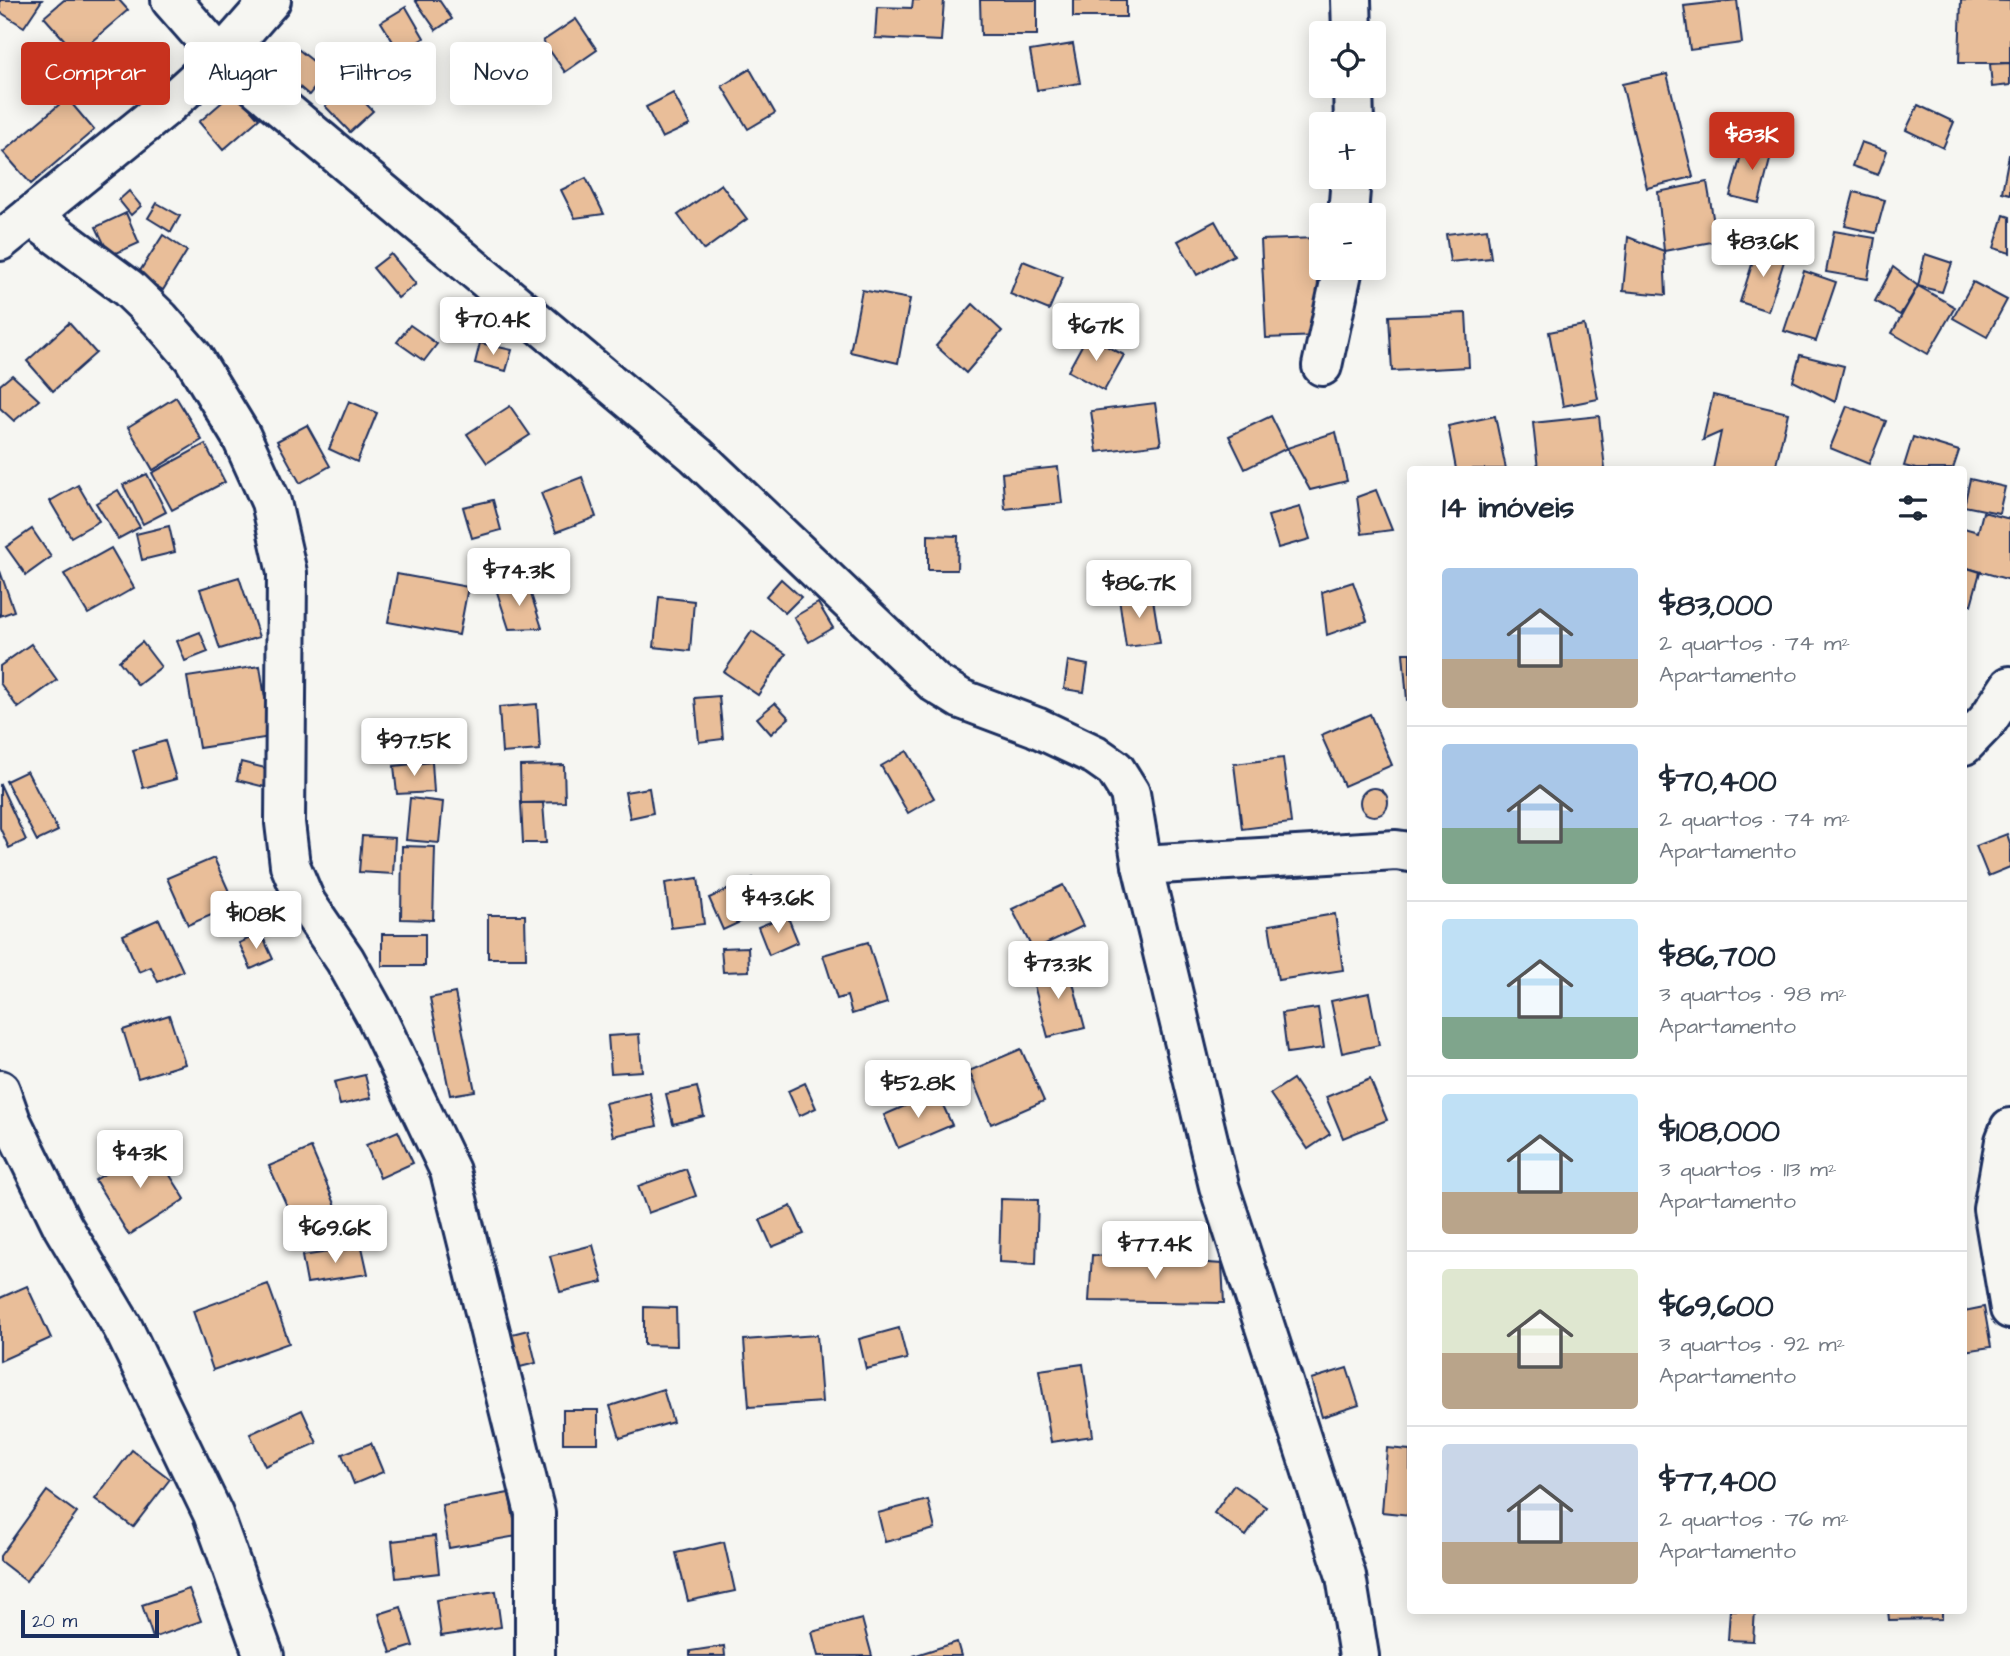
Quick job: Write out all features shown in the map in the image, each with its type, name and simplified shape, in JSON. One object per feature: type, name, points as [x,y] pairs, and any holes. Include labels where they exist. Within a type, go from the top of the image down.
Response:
[{"type":"street","points":[[171,0],[208,42]]},
{"type":"street","points":[[234,42],[271,0]]},
{"type":"street","points":[[1351,0],[1352,21]]},
{"type":"street","points":[[0,241],[184,91]]},
{"type":"street","points":[[278,105],[696,455],[935,683],[961,699],[1036,727],[1095,754],[1115,769],[1130,793],[1142,865],[1219,1186],[1346,1576],[1359,1656]]},
{"type":"street","points":[[32,216],[128,288],[193,357],[241,436],[271,502],[287,573],[285,823],[290,865],[306,903],[345,960],[375,1014],[450,1171],[535,1513],[535,1656]]},
{"type":"street","points":[[1322,366],[1340,280]]},
{"type":"street","points":[[1967,742],[1987,721],[2010,686]]},
{"type":"street","points":[[1142,865],[1396,850],[1407,852]]},
{"type":"street","points":[[4,1113],[63,1227],[123,1328],[214,1514],[264,1656]]},
{"type":"street","points":[[2010,1128],[2005,1141],[1993,1209],[2010,1309]]},
{"type":"building","points":[[0,0],[42,0],[24,27],[0,12]]},
{"type":"building","points":[[64,0],[119,0],[128,10],[91,42],[66,42],[44,17]]},
{"type":"building","points":[[415,0],[439,0],[452,19],[436,30]]},
{"type":"building","points":[[913,0],[944,0],[941,41],[875,38],[877,7],[912,8]]},
{"type":"building","points":[[980,0],[1037,0],[1037,35],[981,35]]},
{"type":"building","points":[[1073,0],[1126,0],[1126,17],[1073,17]]},
{"type":"building","points":[[1737,0],[1742,43],[1690,50],[1684,6]]},
{"type":"building","points":[[1961,0],[2010,1],[2010,63],[1959,63]]},
{"type":"building","points":[[406,7],[424,38],[418,42],[393,42],[381,22]]},
{"type":"building","points":[[576,19],[597,50],[565,72],[552,54],[552,42],[543,41]]},
{"type":"building","points":[[1073,44],[1080,83],[1037,90],[1030,51]]},
{"type":"building","points":[[301,52],[315,63],[315,87],[309,95],[301,88]]},
{"type":"building","points":[[2010,63],[2010,85],[1992,87],[1990,64]]},
{"type":"building","points":[[750,69],[775,113],[748,129],[722,86]]},
{"type":"building","points":[[1667,74],[1693,177],[1647,188],[1622,84]]},
{"type":"building","points":[[673,93],[690,125],[662,138],[646,107]]},
{"type":"building","points":[[59,105],[73,105],[94,130],[31,184],[3,152]]},
{"type":"building","points":[[219,105],[247,105],[259,119],[223,150],[199,122]]},
{"type":"building","points":[[367,105],[373,111],[350,132],[325,106]]},
{"type":"building","points":[[1918,105],[1954,122],[1943,148],[1906,130]]},
{"type":"building","points":[[1745,140],[1773,148],[1759,203],[1730,196]]},
{"type":"building","points":[[1861,142],[1887,151],[1878,175],[1852,166]]},
{"type":"building","points":[[2010,155],[2010,194],[2002,192]]},
{"type":"building","points":[[586,178],[604,214],[575,218],[561,190]]},
{"type":"building","points":[[1707,182],[1717,241],[1664,251],[1658,192]]},
{"type":"building","points":[[721,184],[747,219],[704,250],[678,215]]},
{"type":"building","points":[[129,191],[141,206],[131,215],[119,200]]},
{"type":"building","points":[[1854,192],[1885,200],[1876,233],[1845,226]]},
{"type":"building","points":[[157,203],[180,216],[171,232],[148,218]]},
{"type":"building","points":[[126,213],[139,243],[110,256],[96,227]]},
{"type":"building","points":[[2004,215],[2010,217],[2010,253],[1994,248]]},
{"type":"building","points":[[1215,221],[1234,255],[1197,275],[1178,241]]},
{"type":"building","points":[[1487,229],[1491,258],[1450,262],[1446,234]]},
{"type":"building","points":[[1834,231],[1875,238],[1868,279],[1826,272]]},
{"type":"building","points":[[163,235],[187,251],[163,290],[138,274]]},
{"type":"building","points":[[1628,237],[1664,251],[1666,295],[1623,291]]},
{"type":"building","points":[[1309,238],[1309,280],[1318,280],[1320,336],[1266,338],[1261,240]]},
{"type":"building","points":[[1758,246],[1786,255],[1768,311],[1740,302]]},
{"type":"building","points":[[391,254],[416,284],[398,298],[373,268]]},
{"type":"building","points":[[1925,254],[1952,263],[1942,292],[1918,286]]},
{"type":"building","points":[[1023,261],[1063,277],[1049,310],[1010,294]]},
{"type":"building","points":[[1893,267],[1918,286],[1900,315],[1875,301]]},
{"type":"building","points":[[1804,271],[1836,282],[1816,341],[1784,331]]},
{"type":"building","points":[[1973,282],[2007,300],[1987,337],[1953,318]]},
{"type":"building","points":[[1918,286],[1955,307],[1928,354],[1892,333]]},
{"type":"building","points":[[862,290],[910,299],[898,363],[850,352]]},
{"type":"building","points":[[973,304],[1002,331],[966,373],[936,346]]},
{"type":"building","points":[[1466,313],[1469,367],[1392,371],[1389,316]]},
{"type":"building","points":[[69,323],[96,353],[53,391],[27,361]]},
{"type":"building","points":[[410,325],[437,344],[424,361],[397,342]]},
{"type":"building","points":[[1584,325],[1598,399],[1563,406],[1549,332]]},
{"type":"building","points":[[1087,336],[1124,355],[1104,391],[1068,371]]},
{"type":"building","points":[[480,343],[512,350],[506,371],[475,363]]},
{"type":"building","points":[[1800,355],[1844,366],[1835,402],[1793,381]]},
{"type":"building","points":[[12,375],[39,400],[14,421],[0,408],[0,385]]},
{"type":"building","points":[[1713,395],[1788,413],[1776,466],[1714,466],[1721,432],[1703,440]]},
{"type":"building","points":[[176,397],[202,440],[153,470],[128,427]]},
{"type":"building","points":[[349,401],[377,413],[357,462],[329,449]]},
{"type":"building","points":[[1155,403],[1161,444],[1097,452],[1091,411]]},
{"type":"building","points":[[510,406],[530,435],[487,463],[467,434]]},
{"type":"building","points":[[1847,406],[1886,421],[1869,464],[1830,448]]},
{"type":"building","points":[[1271,416],[1287,448],[1245,469],[1229,436]]},
{"type":"building","points":[[1495,416],[1505,466],[1455,466],[1448,426]]},
{"type":"building","points":[[1599,416],[1605,466],[1538,466],[1533,423]]},
{"type":"building","points":[[307,425],[330,466],[300,483],[277,441]]},
{"type":"building","points":[[1336,432],[1347,481],[1310,490],[1287,448]]},
{"type":"building","points":[[1913,437],[1959,451],[1954,466],[1904,466]]},
{"type":"building","points":[[205,444],[225,482],[172,510],[152,473]]},
{"type":"building","points":[[1058,467],[1062,503],[1005,509],[1002,473]]},
{"type":"building","points":[[147,474],[166,512],[143,524],[123,485]]},
{"type":"building","points":[[582,477],[596,517],[556,532],[541,493]]},
{"type":"building","points":[[1970,479],[2005,487],[1999,513],[1967,507]]},
{"type":"building","points":[[78,485],[99,521],[71,537],[50,501]]},
{"type":"building","points":[[118,490],[140,527],[118,539],[96,503]]},
{"type":"building","points":[[1376,490],[1392,530],[1362,534],[1357,497]]},
{"type":"building","points":[[493,500],[501,530],[472,538],[463,507]]},
{"type":"building","points":[[1300,507],[1310,539],[1278,548],[1268,516]]},
{"type":"building","points":[[1983,512],[2010,519],[2010,580],[1967,568],[1967,529],[1978,532]]},
{"type":"building","points":[[169,526],[175,552],[142,560],[136,534]]},
{"type":"building","points":[[32,529],[51,557],[26,575],[6,547]]},
{"type":"building","points":[[928,535],[958,536],[957,570],[928,570]]},
{"type":"building","points":[[111,548],[134,588],[88,614],[64,574]]},
{"type":"building","points":[[1967,568],[1980,572],[1971,605],[1967,603]]},
{"type":"building","points":[[0,571],[14,611],[0,616]]},
{"type":"building","points":[[397,574],[468,587],[459,635],[388,622]]},
{"type":"building","points":[[239,577],[259,637],[220,649],[200,589]]},
{"type":"building","points":[[781,579],[801,597],[785,613],[766,596]]},
{"type":"building","points":[[527,582],[542,628],[509,629],[497,592]]},
{"type":"building","points":[[1353,582],[1367,621],[1327,635],[1322,592]]},
{"type":"building","points":[[1152,593],[1160,643],[1126,647],[1119,598]]},
{"type":"building","points":[[659,597],[694,601],[690,651],[654,647]]},
{"type":"building","points":[[818,603],[833,628],[809,642],[794,617]]},
{"type":"building","points":[[752,631],[786,654],[758,695],[724,672]]},
{"type":"building","points":[[200,632],[208,652],[185,661],[177,641]]},
{"type":"building","points":[[142,642],[161,667],[138,685],[119,661]]},
{"type":"building","points":[[31,644],[57,680],[18,708],[0,683],[0,666]]},
{"type":"building","points":[[1403,653],[1407,653],[1407,700]]},
{"type":"building","points":[[1068,661],[1088,665],[1084,692],[1064,689]]},
{"type":"building","points":[[260,666],[271,737],[199,748],[187,677]]},
{"type":"building","points":[[719,696],[723,739],[699,742],[695,698]]},
{"type":"building","points":[[775,703],[789,718],[771,734],[757,718]]},
{"type":"building","points":[[537,704],[540,750],[502,753],[499,707]]},
{"type":"building","points":[[1370,714],[1392,765],[1344,786],[1321,735]]},
{"type":"building","points":[[165,741],[176,779],[143,788],[133,750]]},
{"type":"building","points":[[907,751],[934,798],[908,813],[881,766]]},
{"type":"building","points":[[1283,758],[1291,823],[1242,829],[1234,764]]},
{"type":"building","points":[[241,762],[277,771],[273,789],[237,780]]},
{"type":"building","points":[[432,762],[434,792],[397,794],[394,766]]},
{"type":"building","points":[[564,765],[565,802],[521,803],[520,766]]},
{"type":"building","points":[[27,771],[58,831],[37,841],[6,781]]},
{"type":"building","points":[[0,784],[26,840],[9,848],[0,828]]},
{"type":"building","points":[[649,788],[653,813],[630,818],[625,792]]},
{"type":"building","points":[[1374,788],[1384,792],[1388,802],[1384,812],[1374,816],[1364,812],[1360,802],[1364,792]]},
{"type":"building","points":[[410,798],[443,802],[439,843],[406,840]]},
{"type":"building","points":[[521,803],[543,803],[546,843],[523,843]]},
{"type":"building","points":[[2007,834],[2010,843],[2010,867],[1988,876],[1976,846]]},
{"type":"building","points":[[362,836],[395,838],[393,874],[359,872]]},
{"type":"building","points":[[402,846],[435,847],[433,920],[401,919]]},
{"type":"building","points":[[214,858],[235,905],[188,925],[167,878]]},
{"type":"building","points":[[698,878],[704,924],[671,928],[665,883]]},
{"type":"building","points":[[753,878],[768,909],[723,930],[709,898]]},
{"type":"building","points":[[1063,885],[1083,926],[1033,950],[1012,909]]},
{"type":"building","points":[[1335,914],[1343,970],[1278,980],[1269,925]]},
{"type":"building","points":[[488,915],[525,915],[526,958],[488,958]]},
{"type":"building","points":[[787,915],[798,942],[769,955],[758,927]]},
{"type":"building","points":[[159,919],[183,971],[158,982],[151,967],[139,972],[123,935]]},
{"type":"building","points":[[261,933],[273,959],[251,969],[239,943]]},
{"type":"building","points":[[382,934],[425,934],[425,966],[382,966]]},
{"type":"building","points":[[868,942],[887,1003],[852,1014],[847,996],[837,999],[823,955]]},
{"type":"building","points":[[748,947],[749,971],[723,972],[721,948]]},
{"type":"building","points":[[1068,964],[1085,1028],[1048,1037],[1031,974]]},
{"type":"building","points":[[455,993],[475,1091],[450,1095],[430,998]]},
{"type":"building","points":[[1369,993],[1379,1045],[1342,1053],[1331,1001]]},
{"type":"building","points":[[1318,1008],[1324,1048],[1287,1053],[1282,1013]]},
{"type":"building","points":[[169,1015],[185,1064],[138,1078],[123,1030]]},
{"type":"building","points":[[639,1034],[642,1071],[611,1073],[608,1036]]},
{"type":"building","points":[[1021,1049],[1044,1101],[991,1124],[969,1071]]},
{"type":"building","points":[[365,1075],[371,1098],[340,1105],[334,1082]]},
{"type":"building","points":[[1293,1079],[1330,1134],[1308,1149],[1270,1094]]},
{"type":"building","points":[[1370,1079],[1387,1120],[1343,1138],[1326,1097]]},
{"type":"building","points":[[805,1083],[816,1108],[799,1116],[788,1091]]},
{"type":"building","points":[[697,1087],[704,1116],[673,1124],[666,1094]]},
{"type":"building","points":[[937,1092],[952,1125],[898,1148],[884,1115]]},
{"type":"building","points":[[650,1093],[657,1126],[613,1136],[605,1103]]},
{"type":"building","points":[[398,1131],[413,1163],[380,1178],[366,1145]]},
{"type":"building","points":[[151,1145],[185,1199],[129,1235],[95,1180]]},
{"type":"building","points":[[311,1148],[336,1206],[295,1224],[269,1166]]},
{"type":"building","points":[[686,1169],[696,1196],[648,1213],[638,1186]]},
{"type":"building","points":[[1001,1199],[1038,1200],[1036,1264],[999,1262]]},
{"type":"building","points":[[791,1206],[804,1234],[772,1247],[760,1220]]},
{"type":"building","points":[[593,1245],[603,1282],[560,1292],[550,1256]]},
{"type":"building","points":[[362,1247],[368,1274],[307,1283],[302,1256]]},
{"type":"building","points":[[1092,1255],[1222,1264],[1224,1303],[1089,1301]]},
{"type":"building","points":[[268,1284],[289,1343],[213,1370],[193,1311]]},
{"type":"building","points":[[27,1286],[51,1338],[0,1361],[0,1298]]},
{"type":"building","points":[[644,1307],[676,1308],[677,1346],[644,1345]]},
{"type":"building","points":[[1984,1307],[1991,1347],[1967,1351],[1967,1310]]},
{"type":"building","points":[[899,1328],[907,1359],[866,1369],[859,1339]]},
{"type":"building","points":[[528,1330],[536,1363],[512,1369],[504,1336]]},
{"type":"building","points":[[817,1335],[822,1402],[749,1407],[744,1340]]},
{"type":"building","points":[[1083,1364],[1093,1436],[1051,1442],[1039,1370]]},
{"type":"building","points":[[1347,1368],[1359,1405],[1322,1417],[1311,1379]]},
{"type":"building","points":[[663,1389],[673,1422],[620,1438],[610,1406]]},
{"type":"building","points":[[302,1410],[317,1443],[265,1466],[250,1434]]},
{"type":"building","points":[[563,1410],[598,1410],[598,1443],[563,1443]]},
{"type":"building","points":[[371,1443],[383,1472],[354,1484],[342,1454]]},
{"type":"building","points":[[1387,1448],[1407,1450],[1407,1515],[1382,1512]]},
{"type":"building","points":[[132,1450],[170,1479],[133,1527],[95,1499]]},
{"type":"building","points":[[1234,1485],[1266,1507],[1246,1536],[1214,1513]]},
{"type":"building","points":[[47,1491],[77,1513],[26,1581],[0,1561],[0,1556]]},
{"type":"building","points":[[509,1493],[517,1536],[449,1548],[442,1505]]},
{"type":"building","points":[[928,1500],[935,1529],[885,1542],[878,1513]]},
{"type":"building","points":[[435,1536],[439,1573],[396,1578],[392,1541]]},
{"type":"building","points":[[724,1542],[735,1591],[688,1601],[676,1553]]},
{"type":"building","points":[[189,1589],[201,1621],[153,1638],[142,1605]]},
{"type":"building","points":[[496,1591],[501,1627],[441,1636],[436,1600]]},
{"type":"building","points":[[401,1607],[413,1646],[391,1653],[379,1614]]},
{"type":"building","points":[[1730,1614],[1755,1614],[1753,1641],[1728,1640]]},
{"type":"building","points":[[1888,1614],[1942,1614],[1942,1619],[1889,1620]]},
{"type":"building","points":[[862,1619],[872,1656],[818,1656],[812,1632]]},
{"type":"building","points":[[957,1642],[961,1656],[913,1656]]},
{"type":"building","points":[[724,1646],[725,1656],[690,1656],[690,1651]]}]
